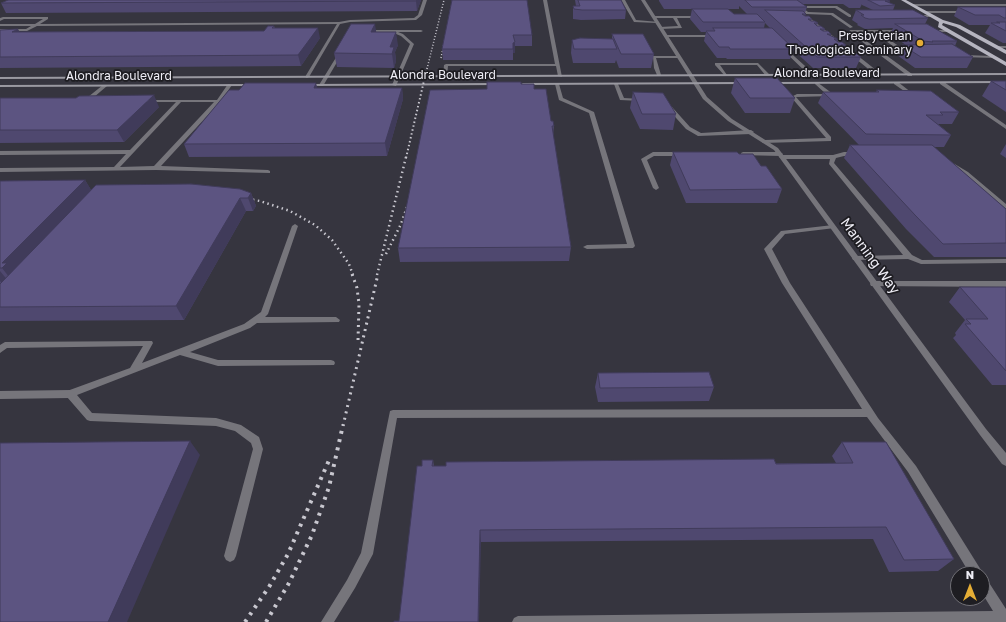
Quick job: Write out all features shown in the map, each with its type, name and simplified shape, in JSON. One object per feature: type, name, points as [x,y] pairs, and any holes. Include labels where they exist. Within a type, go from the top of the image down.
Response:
[{"type":"main road","points":[[903,0],[931,16],[941,21],[958,26],[1006,52]]},
{"type":"main road","points":[[941,21],[940,26],[1006,64]]},
{"type":"main road","name":"Alondra Boulevard","points":[[0,78],[1006,74]]},
{"type":"main road","name":"Alondra Boulevard","points":[[307,77],[300,85],[502,84]]},
{"type":"main road","name":"Alondra Boulevard","points":[[764,83],[1006,82]]},
{"type":"main road","points":[[518,84],[749,83]]},
{"type":"main road","name":"Alondra Boulevard","points":[[0,86],[261,85]]},
{"type":"street","points":[[0,25],[339,24],[350,21],[415,19],[420,15],[425,0]]},
{"type":"street","points":[[545,0],[560,76]]},
{"type":"street","points":[[623,0],[635,21],[657,22]]},
{"type":"street","name":"Manning Way","points":[[643,0],[705,98],[730,120],[776,149],[874,284],[1006,461]]},
{"type":"street","points":[[932,0],[942,5]]},
{"type":"street","points":[[913,5],[1006,5]]},
{"type":"street","points":[[850,16],[836,7],[799,7],[807,13],[832,14],[851,27]]},
{"type":"street","points":[[926,12],[970,12]]},
{"type":"street","points":[[836,16],[857,16]]},
{"type":"street","points":[[908,16],[931,16]]},
{"type":"street","points":[[661,28],[681,27],[674,17]]},
{"type":"street","points":[[654,18],[703,17]]},
{"type":"street","points":[[0,20],[3,18],[47,18],[18,35],[0,35]]},
{"type":"street","points":[[800,18],[808,18],[879,75]]},
{"type":"street","points":[[307,77],[339,24]]},
{"type":"street","points":[[0,30],[27,30]]},
{"type":"street","points":[[392,31],[402,35],[412,44],[394,85]]},
{"type":"street","points":[[362,32],[421,31]]},
{"type":"street","points":[[910,31],[850,31],[910,75]]},
{"type":"street","points":[[874,31],[905,52],[879,52]]},
{"type":"street","points":[[931,36],[924,31],[949,31]]},
{"type":"street","points":[[666,36],[719,36]]},
{"type":"street","points":[[779,44],[812,75]]},
{"type":"street","points":[[997,47],[1006,47]]},
{"type":"street","points":[[321,85],[343,49]]},
{"type":"street","points":[[651,51],[659,76]]},
{"type":"street","points":[[958,52],[964,57],[993,57]]},
{"type":"street","points":[[654,57],[680,57]]},
{"type":"street","points":[[445,76],[446,65],[558,64]]},
{"type":"street","points":[[725,75],[717,64],[758,64],[768,75]]},
{"type":"street","points":[[817,83],[830,95]]},
{"type":"street","points":[[896,83],[910,93],[906,95],[899,95]]},
{"type":"street","points":[[942,83],[1003,123],[1006,127]]},
{"type":"street","points":[[557,84],[561,100],[591,112],[631,246],[587,247]]},
{"type":"street","points":[[616,84],[622,99],[651,100]]},
{"type":"street","points":[[85,102],[105,86]]},
{"type":"street","points":[[156,168],[230,86]]},
{"type":"street","points":[[765,142],[829,140],[829,138],[793,97],[797,95],[838,95]]},
{"type":"street","points":[[140,102],[218,100]]},
{"type":"street","points":[[115,169],[180,101]]},
{"type":"street","points":[[77,102],[93,102]]},
{"type":"street","points":[[666,103],[688,128],[700,135],[751,132]]},
{"type":"street","points":[[0,153],[131,152]]},
{"type":"street","points":[[656,188],[644,159],[653,154],[693,154]]},
{"type":"street","points":[[732,154],[833,157],[844,154],[867,154]]},
{"type":"street","points":[[833,157],[831,163],[909,257]]},
{"type":"street","points":[[944,160],[952,163],[966,173],[1006,207]]},
{"type":"street","points":[[0,170],[156,168],[268,172]]},
{"type":"street","points":[[996,199],[1006,199]]},
{"type":"street","points":[[0,395],[70,394],[247,326],[264,314],[295,226]]},
{"type":"street","points":[[833,227],[783,232],[768,248],[786,283],[870,413],[912,469],[972,566]]},
{"type":"street","points":[[856,258],[909,257],[921,262],[1006,261]]},
{"type":"street","points":[[874,284],[1006,284]]},
{"type":"street","points":[[255,320],[336,320]]},
{"type":"street","points":[[0,350],[4,345],[149,343],[133,370]]},
{"type":"street","points":[[180,352],[218,363],[331,363]]},
{"type":"street","points":[[70,394],[90,417],[216,422],[238,428],[255,440],[258,449],[230,556]]},
{"type":"street","points":[[327,622],[351,584],[367,554],[393,414],[870,413]]},
{"type":"street","points":[[990,595],[1005,619]]},
{"type":"street","points":[[518,622],[1005,619]]},
{"type":"building","points":[[8,0],[417,0],[1,3]]},
{"type":"building","points":[[452,0],[527,0],[532,35],[513,35],[515,42],[513,43],[513,49],[442,49]]},
{"type":"building","points":[[578,0],[621,0],[626,10],[574,9],[573,6],[580,6]]},
{"type":"building","points":[[745,0],[797,0],[807,7],[752,7]]},
{"type":"building","points":[[868,0],[888,0],[890,1],[885,1],[895,5],[880,6]]},
{"type":"building","points":[[958,7],[1006,7],[1006,18],[999,15],[975,15]]},
{"type":"building","points":[[692,9],[728,9],[734,14],[757,14],[765,22],[703,22]]},
{"type":"building","points":[[765,10],[803,11],[806,14],[802,14],[809,16],[812,19],[808,19],[815,21],[818,23],[814,23],[817,26],[821,26],[825,29],[820,29],[823,31],[828,31],[831,34],[827,34],[838,39],[834,39],[838,42],[842,42],[846,45],[841,45],[854,51],[849,51],[852,54],[857,54],[861,57],[817,57]]},
{"type":"building","points":[[856,10],[913,10],[928,18],[869,19],[865,18],[861,15],[864,15]]},
{"type":"building","points":[[997,22],[1006,22],[1006,31],[991,23],[1000,23]]},
{"type":"building","points":[[351,24],[375,24],[371,32],[396,32],[390,47],[394,47],[392,54],[334,53]]},
{"type":"building","points":[[895,24],[927,24],[957,41],[923,41]]},
{"type":"building","points":[[268,26],[274,26],[272,28],[318,28],[298,55],[0,57],[0,30],[18,29],[12,32],[264,31]]},
{"type":"building","points":[[713,28],[772,28],[794,49],[730,49],[729,47],[719,47],[706,31],[715,31]]},
{"type":"building","points":[[612,34],[643,34],[654,54],[621,54]]},
{"type":"building","points":[[580,38],[613,39],[617,49],[574,49],[572,40]]},
{"type":"building","points":[[952,44],[973,57],[921,57],[902,45]]},
{"type":"building","points":[[735,78],[777,78],[795,98],[750,98]]},
{"type":"building","points":[[991,81],[1006,81],[1006,90]]},
{"type":"building","points":[[487,82],[521,82],[521,84],[534,84],[534,89],[546,89],[551,121],[553,121],[554,126],[552,126],[571,247],[398,248],[430,90],[487,89]]},
{"type":"building","points":[[245,83],[316,83],[314,88],[402,88],[385,143],[184,144],[229,90],[239,90]]},
{"type":"building","points":[[877,90],[931,91],[959,112],[940,112],[943,115],[926,115],[951,135],[866,134],[823,92],[879,92]]},
{"type":"building","points":[[633,92],[663,93],[676,114],[642,114]]},
{"type":"building","points":[[154,95],[117,130],[0,130],[0,98],[76,98],[79,96]]},
{"type":"building","points":[[850,145],[932,145],[1006,209],[1006,243],[943,244]]},
{"type":"building","points":[[673,152],[737,152],[739,154],[753,154],[761,166],[766,166],[782,189],[690,190]]},
{"type":"building","points":[[85,180],[2,263],[7,263],[0,268],[0,181]]},
{"type":"building","points":[[191,184],[240,189],[251,193],[248,198],[240,198],[176,306],[0,307],[0,284],[96,185]]},
{"type":"building","points":[[960,287],[1006,287],[1006,371],[965,324],[971,324],[966,319],[988,319]]},
{"type":"building","points":[[709,372],[714,387],[600,388],[598,373]]},
{"type":"building","points":[[190,441],[108,622],[0,622],[0,443]]},
{"type":"building","points":[[842,442],[886,442],[954,559],[904,560],[886,527],[480,530],[478,622],[394,622],[399,621],[417,466],[422,466],[422,460],[433,460],[432,466],[446,466],[446,462],[774,459],[776,464],[853,463]]},
{"type":"railway","points":[[427,69],[444,0]]},
{"type":"railway","points":[[441,58],[444,43]]},
{"type":"railway","points":[[406,158],[427,68]]},
{"type":"railway","points":[[377,275],[406,157]]},
{"type":"railway","points":[[243,198],[260,201],[290,211],[315,225],[332,240],[349,264],[353,275]]},
{"type":"railway","points":[[386,254],[401,224],[407,207]]},
{"type":"railway","points":[[352,274],[357,288],[359,304],[358,341]]},
{"type":"railway","points":[[343,426],[378,274]]},
{"type":"railway","points":[[266,622],[289,583],[312,535],[329,487],[343,425]]},
{"type":"railway","points":[[245,622],[269,587],[288,554],[330,458]]},
{"type":"place","name":"Presbyterian Theological Seminary","points":[[920,43]]}]
